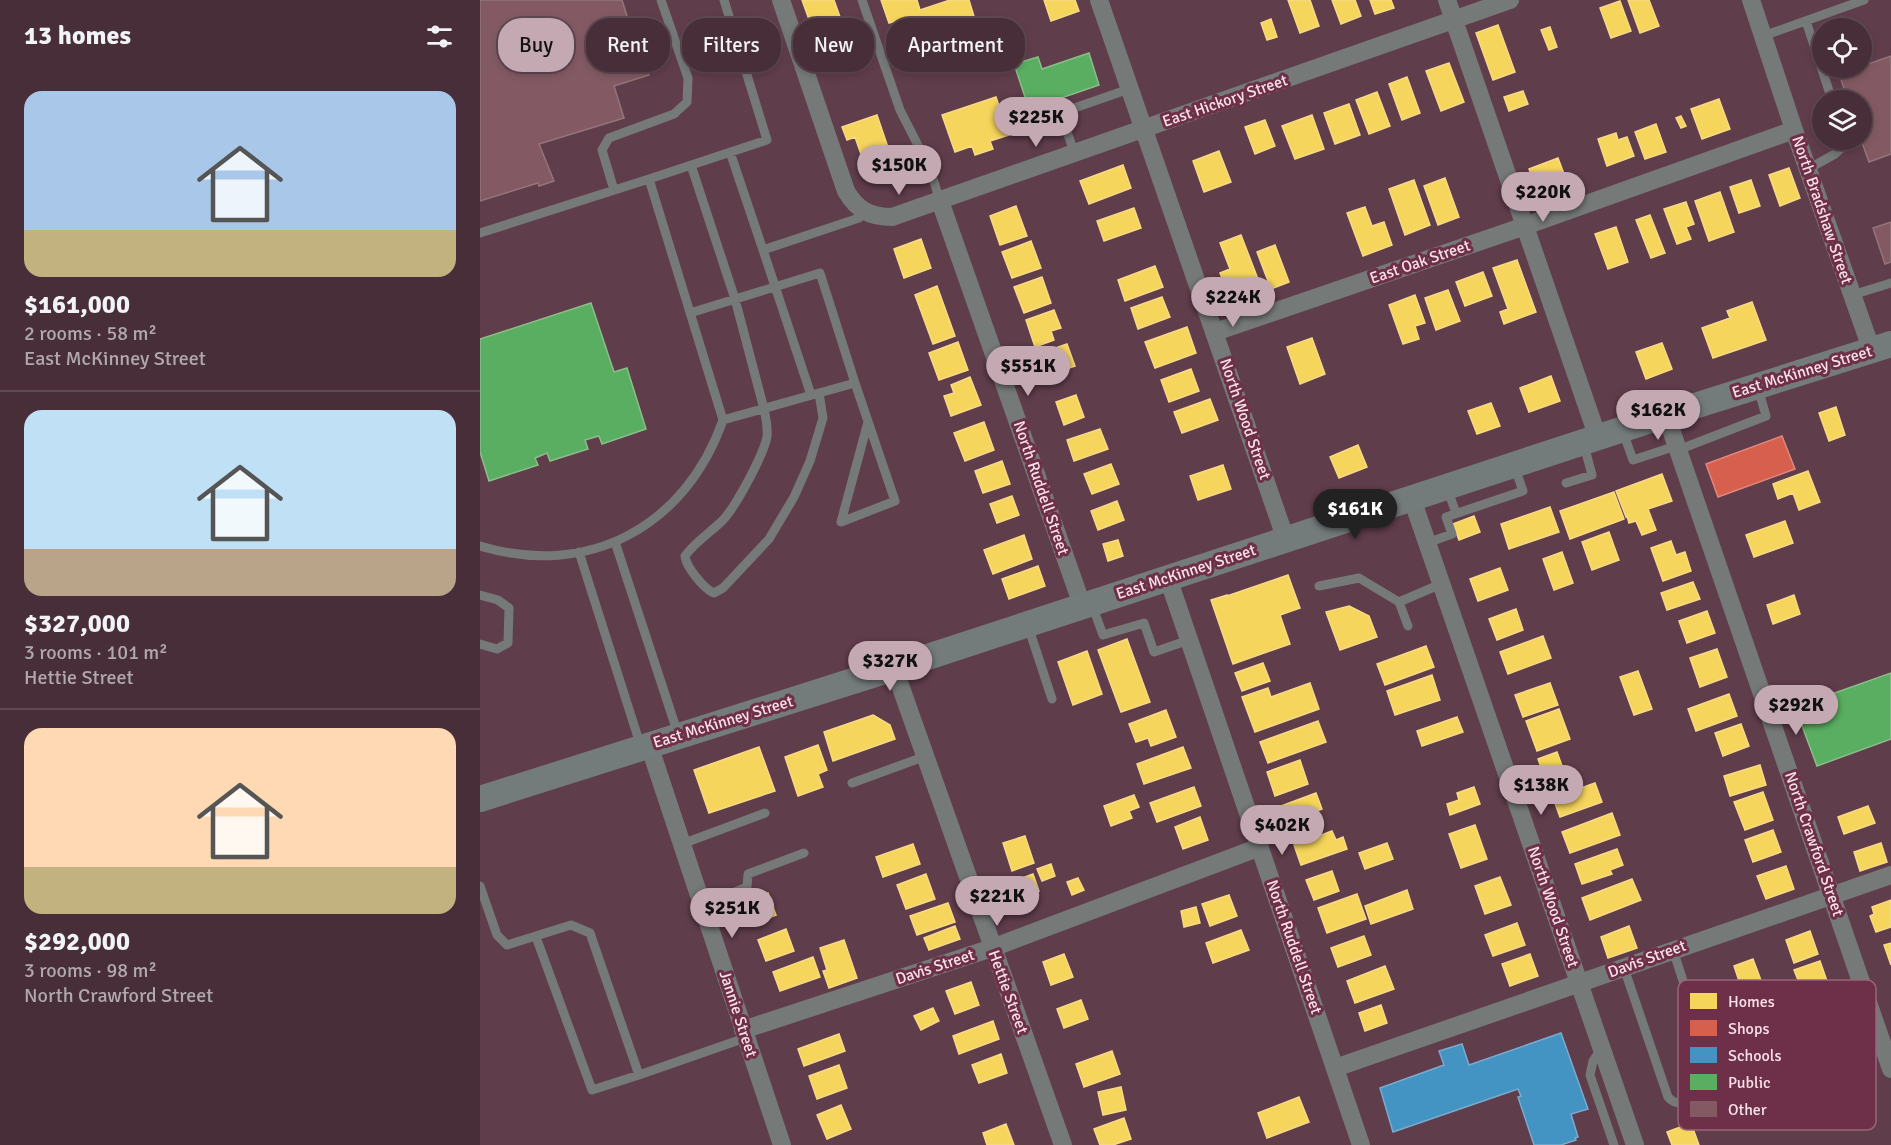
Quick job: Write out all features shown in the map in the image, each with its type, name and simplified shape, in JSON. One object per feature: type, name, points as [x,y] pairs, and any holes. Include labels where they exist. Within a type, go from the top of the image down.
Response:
[{"type":"main road","name":"East McKinney Street","points":[[480,799],[894,668],[1666,415],[1882,347]]},
{"type":"street","points":[[781,0],[846,191],[854,203],[865,212]]},
{"type":"street","name":"North Wood Street","points":[[1099,0],[1286,540]]},
{"type":"street","points":[[1447,0],[1525,226],[1591,440]]},
{"type":"street","name":"East Hickory Street","points":[[865,212],[878,217],[892,217],[1510,0]]},
{"type":"street","name":"North Bradshaw Street","points":[[1751,0],[1852,295],[1882,347]]},
{"type":"street","name":"East Oak Street","points":[[1215,332],[1525,226],[1794,130]]},
{"type":"street","name":"North Ruddell Street","points":[[940,201],[1087,604]]},
{"type":"street","name":"North Crawford Street","points":[[1666,415],[1861,980]]},
{"type":"street","name":"North Wood Street","points":[[1412,499],[1635,1145]]},
{"type":"street","name":"North Ruddell Street","points":[[1168,578],[1361,1145]]},
{"type":"street","name":"Hettie Street","points":[[894,668],[1063,1145]]},
{"type":"street","name":"Jannie Street","points":[[645,746],[682,844],[782,1145]]},
{"type":"street","name":"Davis Street","points":[[744,1034],[992,948],[1260,847]]},
{"type":"street","name":"Davis Street","points":[[1335,1068],[1891,875]]},
{"type":"street","name":"North Crawford Street","points":[[1876,1025],[1891,1069]]},
{"type":"lane","points":[[614,190],[602,150],[609,138],[674,114],[687,102],[688,78],[661,0]]},
{"type":"lane","points":[[480,233],[767,140],[724,0]]},
{"type":"lane","points":[[862,0],[900,110],[930,169],[940,201]]},
{"type":"lane","points":[[1763,36],[1864,0]]},
{"type":"lane","points":[[1806,21],[1829,90]]},
{"type":"lane","points":[[1075,154],[1060,113],[1129,89]]},
{"type":"lane","points":[[1808,169],[1840,150]]},
{"type":"lane","points":[[691,165],[735,299],[766,420],[766,437],[747,482],[727,515],[685,556],[687,563],[712,592],[717,592],[777,529],[808,465],[824,415],[775,287],[730,152]]},
{"type":"lane","points":[[480,546],[536,556],[579,552],[615,542],[653,520],[684,492],[708,458],[723,420],[649,179]]},
{"type":"lane","points":[[763,250],[859,218],[865,212]]},
{"type":"lane","points":[[690,312],[820,273],[895,501],[841,522],[868,422]]},
{"type":"lane","points":[[1852,295],[1891,283]]},
{"type":"lane","points":[[723,420],[855,383]]},
{"type":"lane","points":[[1623,430],[1633,460],[1677,448],[1766,416],[1757,386]]},
{"type":"lane","points":[[1566,483],[1592,475],[1591,440]]},
{"type":"lane","points":[[1427,543],[1452,534],[1446,517],[1523,491],[1514,465]]},
{"type":"lane","points":[[1447,488],[1456,513]]},
{"type":"lane","points":[[615,542],[678,736]]},
{"type":"lane","points":[[579,552],[645,746]]},
{"type":"lane","points":[[1319,586],[1359,578],[1399,602],[1408,626]]},
{"type":"lane","points":[[1399,602],[1441,584]]},
{"type":"lane","points":[[480,595],[498,600],[509,608],[508,643],[497,649],[480,644]]},
{"type":"lane","points":[[1087,604],[1103,635],[1144,623],[1154,652],[1189,640]]},
{"type":"lane","points":[[1028,624],[1052,699]]},
{"type":"lane","points":[[852,783],[926,756]]},
{"type":"lane","points":[[682,844],[765,813]]},
{"type":"lane","points":[[702,906],[747,887],[748,874],[804,853]]},
{"type":"lane","points":[[480,886],[497,935],[507,945],[571,925],[590,933],[639,1075]]},
{"type":"lane","points":[[536,937],[592,1090],[639,1075],[744,1034]]},
{"type":"lane","points":[[1673,950],[1683,980]]},
{"type":"lane","points":[[1624,968],[1668,1097],[1671,1101],[1678,1103]]},
{"type":"lane","points":[[1601,1048],[1593,1061],[1590,1075],[1614,1145]]},
{"type":"building: Homes","points":[[802,0],[834,0],[840,18],[808,18]]},
{"type":"building: Homes","points":[[881,0],[917,0],[920,10],[950,0],[969,0],[974,18],[887,18]]},
{"type":"building: Homes","points":[[1044,0],[1075,0],[1079,11],[1051,21]]},
{"type":"building: Homes","points":[[1288,0],[1310,0],[1319,26],[1300,33]]},
{"type":"building: Homes","points":[[1332,0],[1355,0],[1361,16],[1341,24]]},
{"type":"building: Homes","points":[[1370,0],[1391,0],[1394,8],[1375,14]]},
{"type":"building: Homes","points":[[1628,0],[1649,0],[1659,26],[1640,33]]},
{"type":"building: Homes","points":[[1620,1],[1631,31],[1611,38],[1600,8]]},
{"type":"building: Homes","points":[[1271,19],[1277,37],[1267,40],[1261,23]]},
{"type":"building: Homes","points":[[1498,25],[1515,72],[1493,80],[1476,33]]},
{"type":"building: Homes","points":[[1550,27],[1557,47],[1549,50],[1541,30]]},
{"type":"building: Homes","points":[[1449,63],[1464,102],[1441,111],[1426,71]]},
{"type":"building: Homes","points":[[1407,77],[1420,113],[1402,120],[1389,84]]},
{"type":"building: Homes","points":[[1523,91],[1528,104],[1509,111],[1504,97]]},
{"type":"building: Homes","points":[[1377,92],[1390,126],[1369,134],[1356,100]]},
{"type":"building: Homes","points":[[996,97],[1009,135],[990,141],[993,149],[975,155],[972,146],[955,152],[942,115]]},
{"type":"building: Homes","points":[[1719,99],[1730,129],[1702,139],[1691,109]]},
{"type":"building: Homes","points":[[1349,104],[1360,135],[1335,144],[1324,113]]},
{"type":"building: Homes","points":[[877,115],[896,171],[870,180],[855,137],[847,140],[842,127]]},
{"type":"building: Homes","points":[[1312,115],[1324,149],[1295,159],[1282,126]]},
{"type":"building: Homes","points":[[1681,116],[1686,126],[1681,128],[1676,118]]},
{"type":"building: Homes","points":[[1265,120],[1275,146],[1255,154],[1245,127]]},
{"type":"building: Homes","points":[[1656,124],[1666,152],[1645,159],[1635,132]]},
{"type":"building: Homes","points":[[1616,133],[1618,140],[1627,137],[1634,156],[1607,166],[1598,139]]},
{"type":"building: Homes","points":[[1219,151],[1231,182],[1204,192],[1193,161]]},
{"type":"building: Homes","points":[[1558,158],[1566,179],[1536,190],[1529,169]]},
{"type":"building: Homes","points":[[1123,165],[1131,188],[1089,204],[1080,181]]},
{"type":"building: Homes","points":[[1789,168],[1800,198],[1780,206],[1769,175]]},
{"type":"building: Homes","points":[[1445,178],[1459,217],[1438,225],[1424,186]]},
{"type":"building: Homes","points":[[1414,180],[1430,225],[1405,235],[1389,189]]},
{"type":"building: Homes","points":[[1751,180],[1760,206],[1739,213],[1730,187]]},
{"type":"building: Homes","points":[[1720,192],[1734,232],[1709,241],[1695,201]]},
{"type":"building: Homes","points":[[1686,202],[1694,224],[1686,227],[1691,239],[1677,244],[1664,209]]},
{"type":"building: Homes","points":[[1016,206],[1027,236],[1000,245],[990,216]]},
{"type":"building: Homes","points":[[1365,207],[1372,226],[1384,222],[1392,245],[1363,256],[1347,213]]},
{"type":"building: Homes","points":[[1134,208],[1141,228],[1104,241],[1097,221]]},
{"type":"building: Homes","points":[[1650,215],[1665,253],[1651,258],[1636,220]]},
{"type":"building: Homes","points":[[1616,227],[1628,262],[1608,269],[1595,234]]},
{"type":"building: Homes","points":[[1241,235],[1263,292],[1232,304],[1220,273],[1230,269],[1220,243]]},
{"type":"building: Homes","points":[[921,239],[931,268],[904,278],[894,249]]},
{"type":"building: Homes","points":[[1031,241],[1041,268],[1012,278],[1002,252]]},
{"type":"building: Homes","points":[[1275,245],[1289,282],[1271,289],[1257,252]]},
{"type":"building: Homes","points":[[1517,260],[1536,312],[1504,324],[1500,312],[1508,309],[1493,268]]},
{"type":"building: Homes","points":[[1155,266],[1163,287],[1125,301],[1118,280]]},
{"type":"building: Homes","points":[[1483,272],[1492,296],[1465,306],[1456,282]]},
{"type":"building: Homes","points":[[1042,277],[1051,303],[1024,313],[1014,287]]},
{"type":"building: Homes","points":[[937,286],[955,336],[933,344],[915,295]]},
{"type":"building: Homes","points":[[1448,290],[1460,321],[1436,330],[1425,298]]},
{"type":"building: Homes","points":[[1415,295],[1425,323],[1415,326],[1419,339],[1403,344],[1389,305]]},
{"type":"building: Homes","points":[[1162,297],[1170,317],[1138,329],[1131,308]]},
{"type":"building: Homes","points":[[1752,302],[1766,340],[1713,358],[1702,328],[1730,318],[1727,311]]},
{"type":"building: Homes","points":[[1054,310],[1061,328],[1051,331],[1054,340],[1035,347],[1026,320]]},
{"type":"building: Homes","points":[[1187,327],[1196,353],[1155,368],[1145,342]]},
{"type":"building: Homes","points":[[1312,338],[1325,374],[1300,384],[1287,347]]},
{"type":"building: Homes","points":[[958,342],[968,370],[939,380],[929,353]]},
{"type":"building: Homes","points":[[1662,343],[1672,369],[1646,379],[1636,352]]},
{"type":"building: Homes","points":[[1067,344],[1075,366],[1046,376],[1038,354]]},
{"type":"building: Homes","points":[[1191,369],[1199,391],[1169,402],[1161,380]]},
{"type":"building: Homes","points":[[1551,376],[1560,401],[1529,412],[1520,388]]},
{"type":"building: Homes","points":[[970,377],[981,405],[951,416],[944,396],[954,393],[951,385]]},
{"type":"building: Homes","points":[[1076,395],[1084,417],[1064,425],[1056,402]]},
{"type":"building: Homes","points":[[1210,399],[1218,420],[1182,433],[1174,412]]},
{"type":"building: Homes","points":[[1491,403],[1500,426],[1477,434],[1468,411]]},
{"type":"building: Homes","points":[[1836,407],[1845,435],[1829,441],[1819,413]]},
{"type":"building: Homes","points":[[984,422],[994,450],[965,461],[954,433]]},
{"type":"building: Homes","points":[[1100,429],[1108,449],[1074,461],[1067,440]]},
{"type":"building: Homes","points":[[1358,445],[1367,467],[1339,478],[1330,457]]},
{"type":"building: Homes","points":[[1002,461],[1010,484],[983,493],[975,471]]},
{"type":"building: Homes","points":[[1111,464],[1119,484],[1092,494],[1084,474]]},
{"type":"building: Homes","points":[[1223,465],[1231,489],[1198,500],[1190,476]]},
{"type":"building: Homes","points":[[1808,471],[1820,502],[1799,510],[1793,493],[1778,499],[1773,484]]},
{"type":"building: Homes","points":[[1662,474],[1672,501],[1648,509],[1656,530],[1642,535],[1636,521],[1629,523],[1616,491]]},
{"type":"building: Homes","points":[[1614,492],[1624,519],[1570,539],[1560,511]]},
{"type":"building: Homes","points":[[1012,496],[1019,515],[997,523],[990,504]]},
{"type":"building: Homes","points":[[1117,501],[1124,520],[1098,530],[1091,511]]},
{"type":"building: Homes","points":[[1550,507],[1559,532],[1509,549],[1501,524]]},
{"type":"building: Homes","points":[[1474,516],[1480,532],[1459,540],[1453,524]]},
{"type":"building: Homes","points":[[1785,521],[1793,543],[1754,557],[1746,535]]},
{"type":"building: Homes","points":[[1609,532],[1619,560],[1592,570],[1582,542]]},
{"type":"building: Homes","points":[[1024,535],[1032,559],[993,574],[984,550]]},
{"type":"building: Homes","points":[[1118,540],[1123,556],[1108,561],[1103,544]]},
{"type":"building: Homes","points":[[1671,541],[1676,555],[1685,552],[1691,571],[1663,581],[1651,548]]},
{"type":"building: Homes","points":[[1562,552],[1573,583],[1554,590],[1543,559]]},
{"type":"building: Homes","points":[[1038,566],[1045,586],[1009,599],[1002,579]]},
{"type":"building: Homes","points":[[1500,568],[1508,590],[1478,601],[1470,579]]},
{"type":"building: Homes","points":[[1288,575],[1300,608],[1280,615],[1290,644],[1233,664],[1211,600]]},
{"type":"building: Homes","points":[[1693,582],[1700,599],[1667,610],[1661,593]]},
{"type":"building: Homes","points":[[1794,595],[1800,614],[1773,624],[1767,605]]},
{"type":"building: Homes","points":[[1349,606],[1369,616],[1377,637],[1340,650],[1326,612]]},
{"type":"building: Homes","points":[[1516,609],[1523,630],[1497,640],[1489,619]]},
{"type":"building: Homes","points":[[1707,611],[1715,633],[1687,643],[1679,621]]},
{"type":"building: Homes","points":[[1543,636],[1551,658],[1508,674],[1500,652]]},
{"type":"building: Homes","points":[[1127,639],[1150,702],[1121,712],[1098,650]]},
{"type":"building: Homes","points":[[1426,646],[1434,667],[1385,685],[1377,664]]},
{"type":"building: Homes","points":[[1717,649],[1727,677],[1700,687],[1690,658]]},
{"type":"building: Homes","points":[[1087,651],[1102,694],[1073,705],[1058,662]]},
{"type":"building: Homes","points":[[1263,663],[1270,681],[1242,691],[1235,673]]},
{"type":"building: Homes","points":[[1638,671],[1652,709],[1634,715],[1620,677]]},
{"type":"building: Homes","points":[[1432,675],[1440,700],[1395,715],[1387,691]]},
{"type":"building: Homes","points":[[1310,683],[1319,709],[1255,732],[1242,697],[1268,688],[1271,697]]},
{"type":"building: Homes","points":[[1550,683],[1558,705],[1523,717],[1515,695]]},
{"type":"building: Homes","points":[[1729,694],[1737,716],[1696,731],[1688,709]]},
{"type":"building: Homes","points":[[1559,709],[1570,739],[1537,751],[1526,721]]},
{"type":"building: Homes","points":[[1166,710],[1176,737],[1151,746],[1148,738],[1136,742],[1129,724]]},
{"type":"building: Homes","points":[[873,715],[890,725],[895,739],[833,761],[824,732]]},
{"type":"building: Homes","points":[[1457,717],[1463,732],[1422,746],[1417,731]]},
{"type":"building: Homes","points":[[1318,721],[1326,742],[1268,763],[1260,742]]},
{"type":"building: Homes","points":[[1741,724],[1749,746],[1723,756],[1715,733]]},
{"type":"building: Homes","points":[[818,745],[827,770],[818,774],[823,787],[798,796],[785,757]]},
{"type":"building: Homes","points":[[759,747],[775,791],[709,813],[694,770]]},
{"type":"building: Homes","points":[[1183,747],[1191,768],[1144,784],[1137,764]]},
{"type":"building: Homes","points":[[1557,752],[1565,774],[1546,781],[1538,759]]},
{"type":"building: Homes","points":[[1300,760],[1308,784],[1275,796],[1267,772]]},
{"type":"building: Homes","points":[[1760,765],[1766,785],[1730,796],[1724,776]]},
{"type":"building: Homes","points":[[1595,783],[1602,802],[1560,817],[1553,798]]},
{"type":"building: Homes","points":[[1194,787],[1201,806],[1157,822],[1150,803]]},
{"type":"building: Homes","points":[[1474,787],[1480,804],[1450,815],[1447,804],[1459,800],[1457,793]]},
{"type":"building: Homes","points":[[1763,792],[1773,820],[1745,830],[1734,802]]},
{"type":"building: Homes","points":[[1316,793],[1322,809],[1287,822],[1281,806]]},
{"type":"building: Homes","points":[[1134,795],[1139,807],[1129,811],[1132,818],[1111,826],[1104,806]]},
{"type":"building: Homes","points":[[1868,806],[1875,823],[1844,834],[1838,817]]},
{"type":"building: Homes","points":[[1612,813],[1620,835],[1570,853],[1562,832]]},
{"type":"building: Homes","points":[[1200,817],[1208,840],[1183,849],[1175,827]]},
{"type":"building: Homes","points":[[1475,825],[1487,859],[1461,868],[1449,834]]},
{"type":"building: Homes","points":[[1773,830],[1781,852],[1753,862],[1745,840]]},
{"type":"building: Homes","points":[[1332,831],[1336,840],[1343,837],[1347,849],[1301,865],[1294,845]]},
{"type":"building: Homes","points":[[1025,836],[1034,863],[1012,871],[1003,843]]},
{"type":"building: Homes","points":[[1387,843],[1393,859],[1365,869],[1359,853]]},
{"type":"building: Homes","points":[[1881,843],[1887,862],[1860,871],[1854,852]]},
{"type":"building: Homes","points":[[913,844],[920,864],[883,877],[876,857]]},
{"type":"building: Homes","points":[[1617,849],[1623,865],[1610,870],[1612,874],[1582,884],[1575,864]]},
{"type":"building: Homes","points":[[1051,864],[1055,876],[1042,881],[1037,869]]},
{"type":"building: Homes","points":[[1786,866],[1794,889],[1766,899],[1757,876]]},
{"type":"building: Homes","points":[[1332,871],[1339,891],[1314,900],[1306,880]]},
{"type":"building: Homes","points":[[926,874],[935,899],[906,909],[897,885]]},
{"type":"building: Homes","points":[[1033,874],[1039,891],[1017,899],[1011,882]]},
{"type":"building: Homes","points":[[1500,877],[1511,905],[1485,914],[1475,886]]},
{"type":"building: Homes","points":[[1078,878],[1084,890],[1072,895],[1067,882]]},
{"type":"building: Homes","points":[[1632,879],[1641,900],[1590,920],[1582,898]]},
{"type":"building: Homes","points":[[1407,890],[1413,909],[1371,924],[1365,906]]},
{"type":"building: Homes","points":[[768,893],[776,915],[755,923],[747,901]]},
{"type":"building: Homes","points":[[1357,894],[1366,919],[1327,933],[1318,908]]},
{"type":"building: Homes","points":[[1229,895],[1237,916],[1210,926],[1202,904]]},
{"type":"building: Homes","points":[[1891,900],[1891,927],[1876,932],[1870,916],[1874,914],[1872,907]]},
{"type":"building: Homes","points":[[948,903],[955,922],[917,935],[910,916]]},
{"type":"building: Homes","points":[[1196,907],[1200,923],[1184,927],[1181,911]]},
{"type":"building: Homes","points":[[1517,923],[1525,945],[1493,956],[1485,935]]},
{"type":"building: Homes","points":[[955,926],[960,939],[929,950],[924,938]]},
{"type":"building: Homes","points":[[1629,926],[1637,948],[1608,958],[1601,937]]},
{"type":"building: Homes","points":[[786,929],[794,951],[766,961],[758,940]]},
{"type":"building: Homes","points":[[1241,930],[1249,950],[1213,963],[1206,943]]},
{"type":"building: Homes","points":[[1810,931],[1818,954],[1794,963],[1786,940]]},
{"type":"building: Homes","points":[[1364,936],[1371,955],[1338,967],[1331,948]]},
{"type":"building: Homes","points":[[844,940],[857,978],[829,988],[823,971],[827,970],[820,948]]},
{"type":"building: Homes","points":[[1891,943],[1891,965],[1884,945]]},
{"type":"building: Homes","points":[[1064,954],[1073,977],[1051,985],[1043,962]]},
{"type":"building: Homes","points":[[1530,954],[1538,976],[1510,986],[1502,964]]},
{"type":"building: Homes","points":[[813,957],[820,977],[780,991],[773,972]]},
{"type":"building: Homes","points":[[1753,959],[1761,980],[1739,980],[1734,966]]},
{"type":"building: Homes","points":[[1820,961],[1827,980],[1798,980],[1794,970]]},
{"type":"building: Homes","points":[[1385,966],[1394,989],[1355,1003],[1347,981]]},
{"type":"building: Homes","points":[[971,982],[979,1005],[955,1014],[946,991]]},
{"type":"building: Homes","points":[[1081,1000],[1088,1019],[1064,1028],[1057,1009]]},
{"type":"building: Homes","points":[[1381,1005],[1387,1023],[1365,1031],[1359,1013]]},
{"type":"building: Homes","points":[[933,1008],[939,1021],[921,1030],[914,1016]]},
{"type":"building: Homes","points":[[993,1021],[999,1039],[959,1054],[953,1036]]},
{"type":"building: Homes","points":[[839,1034],[845,1051],[804,1066],[798,1049]]},
{"type":"building: Homes","points":[[1112,1051],[1120,1074],[1084,1087],[1076,1064]]},
{"type":"building: Homes","points":[[1001,1054],[1007,1073],[979,1083],[972,1065]]},
{"type":"building: Homes","points":[[839,1065],[847,1088],[817,1099],[809,1076]]},
{"type":"building: Homes","points":[[1121,1087],[1126,1110],[1103,1115],[1098,1092]]},
{"type":"building: Homes","points":[[1299,1097],[1309,1122],[1267,1138],[1258,1113]]},
{"type":"building: Homes","points":[[841,1105],[851,1129],[827,1139],[817,1115]]},
{"type":"building: Homes","points":[[1124,1118],[1131,1139],[1113,1145],[1100,1145],[1094,1129]]},
{"type":"building: Homes","points":[[1006,1124],[1014,1145],[987,1145],[983,1133]]},
{"type":"building: Homes","points":[[1678,1128],[1678,1130],[1694,1130],[1699,1145],[1672,1145],[1667,1132]]},
{"type":"building: Shops","points":[[1782,436],[1795,469],[1718,497],[1706,464]]},
{"type":"building: Schools","points":[[1561,1033],[1588,1109],[1571,1114],[1578,1137],[1575,1138],[1576,1140],[1561,1145],[1534,1145],[1518,1097],[1521,1096],[1518,1089],[1393,1132],[1380,1088],[1444,1065],[1439,1051],[1462,1044],[1469,1065]]},
{"type":"building: Public","points":[[1089,53],[1099,85],[1029,109],[1017,72],[1025,72],[1025,61],[1038,57],[1042,69]]},
{"type":"building: Public","points":[[591,303],[614,372],[627,368],[646,429],[602,444],[599,436],[585,440],[588,449],[550,461],[547,453],[535,458],[538,465],[489,481],[480,452],[480,339]]},
{"type":"building: Public","points":[[1891,673],[1891,739],[1817,766],[1795,707]]},
{"type":"building: Other","points":[[480,0],[622,0],[628,18],[586,18],[586,72],[648,72],[649,75],[614,86],[624,118],[539,144],[554,181],[539,186],[538,183],[480,201]]},
{"type":"building: Other","points":[[1891,56],[1891,154],[1869,162],[1865,150],[1872,150],[1872,90],[1845,90],[1840,78],[1872,78],[1872,63]]},
{"type":"building: Other","points":[[1891,222],[1891,262],[1885,264],[1873,228]]}]
